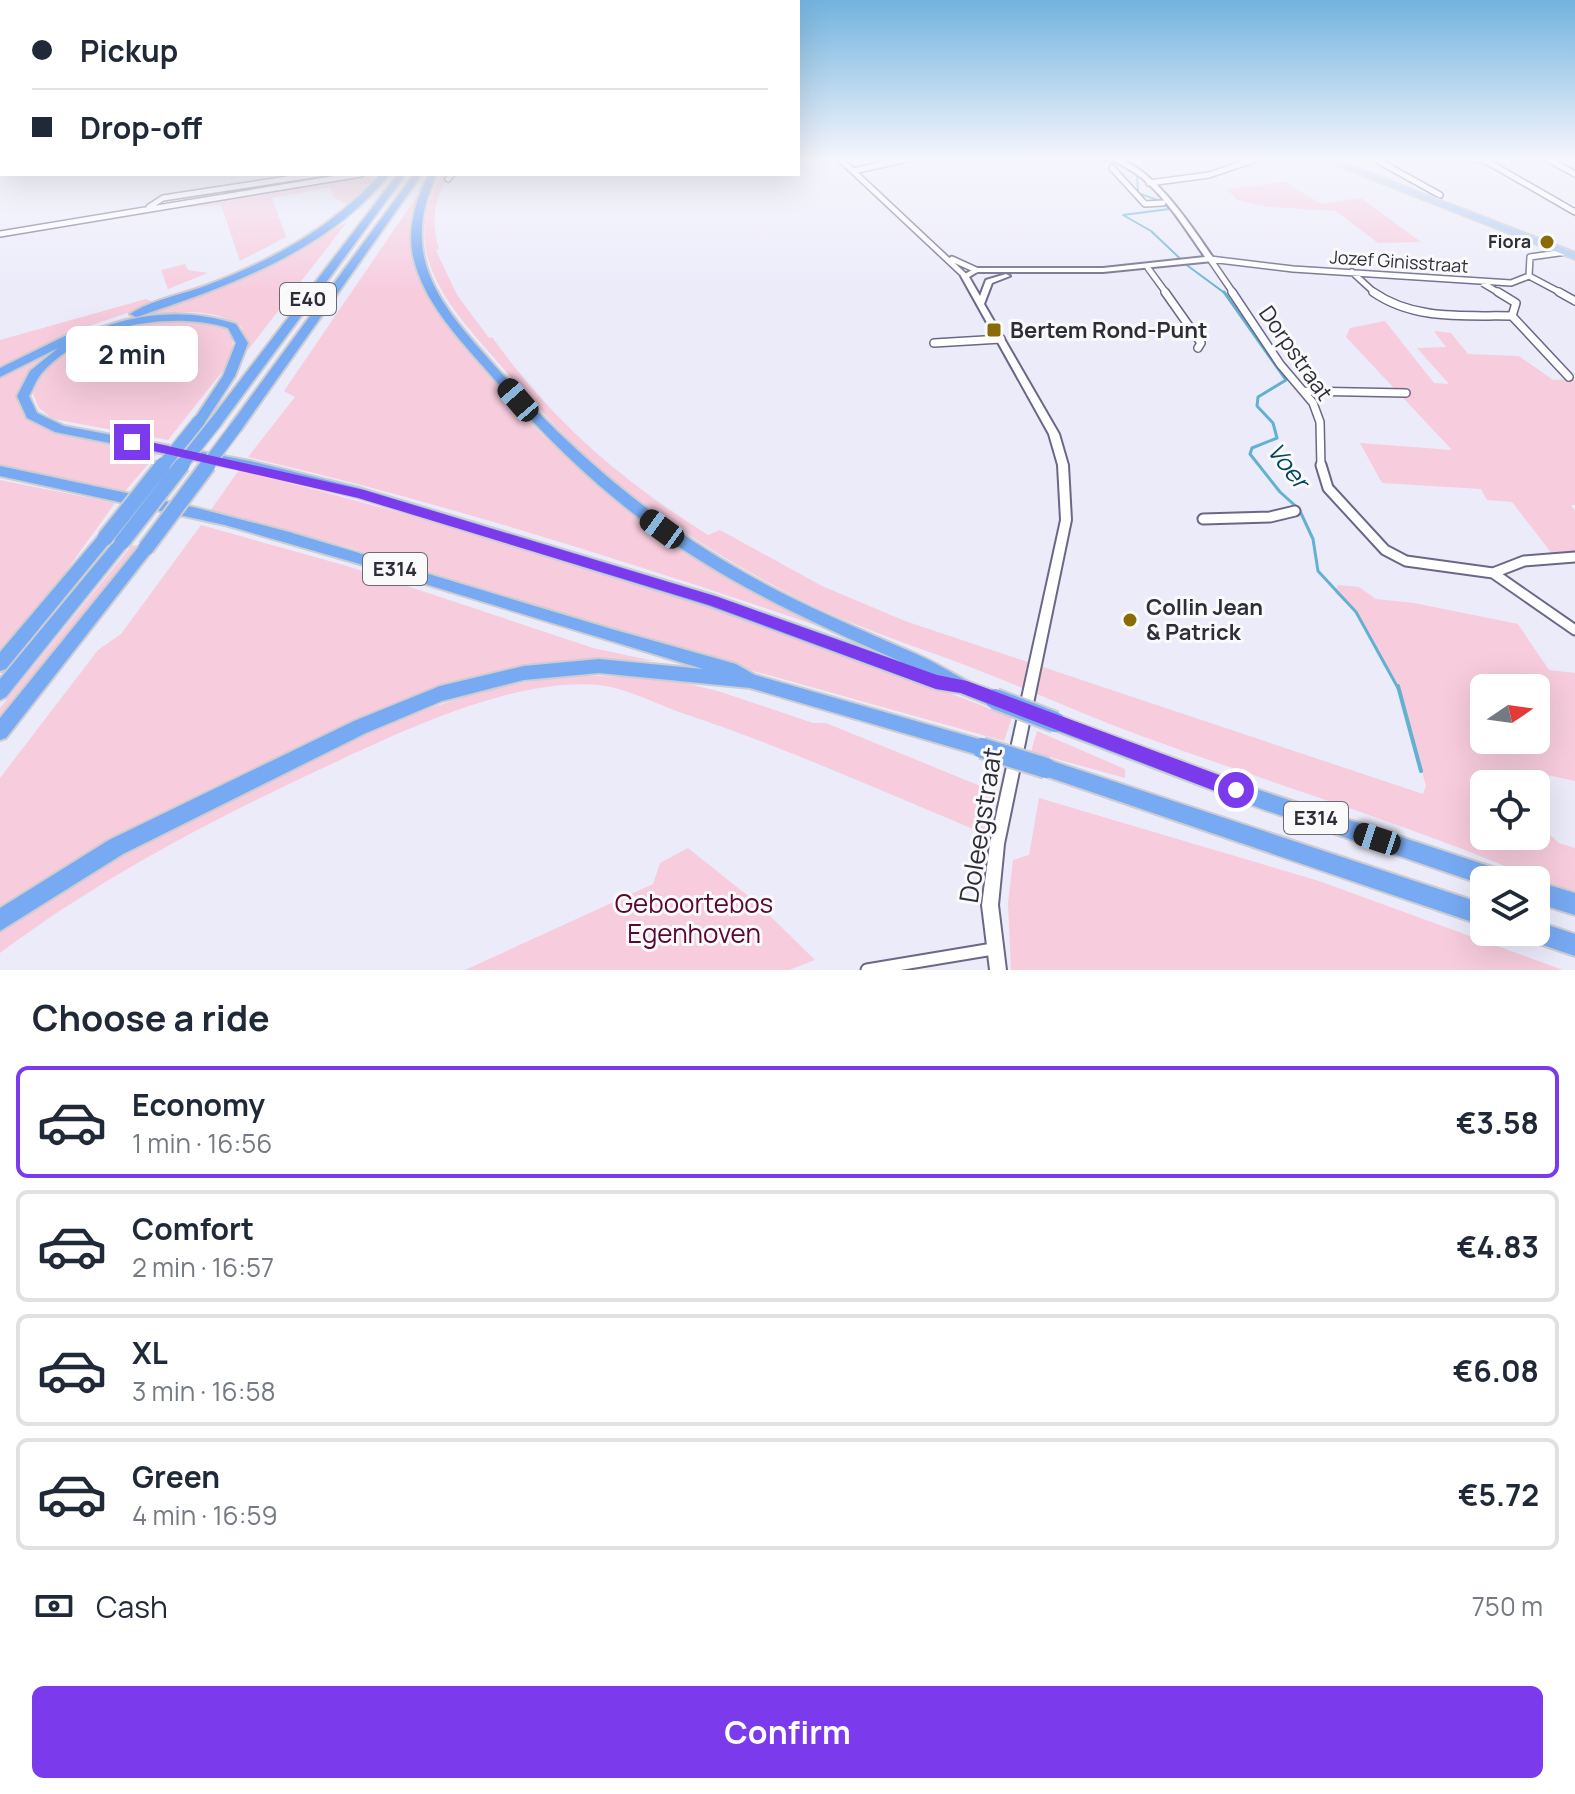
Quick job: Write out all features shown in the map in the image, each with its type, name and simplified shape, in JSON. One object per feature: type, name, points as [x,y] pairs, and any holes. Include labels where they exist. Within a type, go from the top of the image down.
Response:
[{"type":"highway","points":[[0,373],[87,331],[273,263],[347,217],[359,203]]},
{"type":"highway","name":"E40","points":[[0,692],[215,423],[380,203]]},
{"type":"highway","name":"E40","points":[[0,732],[146,548],[397,203]]},
{"type":"highway","points":[[421,203],[416,239],[420,263],[430,288],[479,355],[576,460],[635,510],[729,571],[822,619],[939,671],[961,686]]},
{"type":"highway","name":"E314","points":[[0,664],[105,538],[199,421],[229,376],[242,343],[232,326],[213,318],[166,316],[116,327],[69,347],[34,374],[23,396],[32,415],[60,429],[132,442],[324,484],[496,533],[713,601],[936,682],[961,686],[1262,800],[1470,870]]},
{"type":"highway","name":"E314","points":[[0,471],[116,494],[315,544],[585,631],[736,671],[750,681],[1046,768],[1470,910]]},
{"type":"highway","points":[[0,920],[51,885],[142,834],[360,727],[440,694],[524,673],[599,666],[750,681]]},
{"type":"highway","points":[[1550,896],[1575,904]]},
{"type":"highway","points":[[1550,937],[1575,945]]},
{"type":"main road","points":[[1439,203],[1570,254]]},
{"type":"street","points":[[149,208],[156,203]]},
{"type":"street","points":[[0,234],[179,203]]},
{"type":"street","points":[[888,203],[966,278],[990,281],[1029,272]]},
{"type":"street","name":"Dorpstraat","points":[[1170,203],[1313,403],[1320,422],[1321,468],[1328,488],[1385,550],[1406,561],[1493,573],[1575,630]]},
{"type":"street","points":[[1570,254],[1530,257],[1527,262],[1529,276],[1575,301]]},
{"type":"street","points":[[947,257],[992,276],[981,303]]},
{"type":"street","points":[[966,278],[967,272],[980,270],[1029,272],[1148,268],[1210,259]]},
{"type":"street","name":"Jozef Ginisstraat","points":[[1210,259],[1516,283],[1529,276]]},
{"type":"street","points":[[1148,268],[1201,343],[1198,348]]},
{"type":"street","points":[[1352,272],[1370,294],[1411,313],[1512,316],[1569,377]]},
{"type":"street","name":"Doleegstraat","points":[[966,278],[1054,434],[1063,465],[1066,520],[997,844],[990,905],[998,970]]},
{"type":"street","points":[[1481,281],[1516,303],[1512,316]]},
{"type":"street","points":[[934,343],[1001,339]]},
{"type":"street","points":[[1303,391],[1406,393]]},
{"type":"street","points":[[1203,519],[1270,517],[1295,511]]},
{"type":"street","points":[[1493,573],[1524,561],[1575,557]]},
{"type":"street","points":[[867,970],[993,949]]},
{"type":"green space","points":[[192,203],[274,203],[286,237],[240,261],[221,205],[148,210]]},
{"type":"green space","points":[[412,203],[417,203],[410,246],[422,282],[470,352],[540,433],[626,510],[747,588],[821,627],[537,535],[248,457],[295,397],[284,391]]},
{"type":"green space","points":[[429,203],[437,203],[435,229],[439,249],[436,250],[457,295],[489,338],[492,337],[564,423],[646,493],[708,535],[720,530],[822,586],[905,621],[1423,794],[1426,786],[1397,683],[1384,666],[1356,612],[1335,593],[1338,585],[1359,587],[1376,599],[1414,603],[1518,624],[1549,670],[1575,673],[1575,781],[1550,776],[1550,770],[1470,770],[1470,850],[1550,850],[1550,835],[1559,843],[1575,848],[1575,896],[1550,885],[1550,866],[1504,866],[1136,734],[862,627],[797,598],[748,571],[653,511],[574,445],[456,312],[432,270],[426,248],[425,224]]},
{"type":"green space","points":[[1252,203],[1368,203],[1421,242],[1378,243],[1336,211]]},
{"type":"green space","points":[[347,222],[248,350],[241,326],[210,314],[178,312],[112,325],[268,267]]},
{"type":"green space","points":[[185,264],[188,270],[208,273],[168,289],[161,270]]},
{"type":"green space","points":[[146,299],[156,303],[80,329],[0,367],[0,340]]},
{"type":"green space","points":[[194,319],[222,326],[232,334],[233,358],[168,440],[53,419],[39,408],[33,394],[43,373],[78,344],[125,328]]},
{"type":"green space","points":[[1385,321],[1434,383],[1449,384],[1417,348],[1446,347],[1434,331],[1451,333],[1468,354],[1519,356],[1553,380],[1575,379],[1575,505],[1571,505],[1575,511],[1575,555],[1553,555],[1512,502],[1487,500],[1481,489],[1382,483],[1360,443],[1452,450],[1346,337],[1350,328]]},
{"type":"green space","points":[[84,334],[90,334],[52,355],[33,370],[27,391],[34,409],[49,422],[70,432],[158,453],[125,491],[0,465],[0,376]]},
{"type":"green space","points":[[239,470],[533,551],[822,646],[1012,717],[1004,741],[650,642],[348,547],[210,511]]},
{"type":"green space","points":[[0,480],[115,503],[43,603],[0,653]]},
{"type":"green space","points":[[201,525],[347,566],[593,648],[654,661],[594,660],[536,664],[497,671],[430,691],[334,733],[0,911],[0,778],[98,650],[121,634]]},
{"type":"green space","points":[[132,545],[138,546],[0,720],[0,708]]},
{"type":"green space","points":[[574,675],[668,679],[718,691],[813,723],[826,723],[995,792],[987,835],[796,755],[629,692],[599,685],[567,685],[534,689],[466,707],[400,733],[296,781],[208,824],[123,872],[0,953],[0,932],[32,909],[132,849],[236,796],[347,743],[454,700],[531,681]]},
{"type":"green space","points":[[1037,731],[1125,769],[1125,778],[1031,752]]},
{"type":"green space","points":[[1039,798],[1319,881],[1470,936],[1470,946],[1497,946],[1563,970],[1011,970],[1008,904],[1013,860],[1029,855]]},
{"type":"green space","name":"Geboortebos Egenhoven","points":[[688,848],[757,903],[815,960],[789,970],[465,970],[653,884],[660,863]]},
{"type":"waterway","name":"Voer","points":[[1164,203],[1169,209],[1123,215],[1151,231],[1188,266],[1225,293]]},
{"type":"waterway","name":"Voer","points":[[1225,293],[1286,380],[1258,397],[1257,406],[1273,423],[1277,438],[1252,448],[1250,454],[1280,492],[1299,509],[1313,539],[1318,571],[1356,612],[1398,688]]},
{"type":"waterway","name":"Voer","points":[[1398,686],[1421,771]]},
{"type":"place","name":"Fiora","points":[[1547,242]]},
{"type":"place","name":"Bertem Rond-Punt","points":[[994,330]]},
{"type":"place","name":"Collin Jean & Patrick","points":[[1130,620]]},
{"type":"route","points":[[132,442],[250,466],[359,493],[713,601],[936,682],[961,686],[1236,790]]}]
